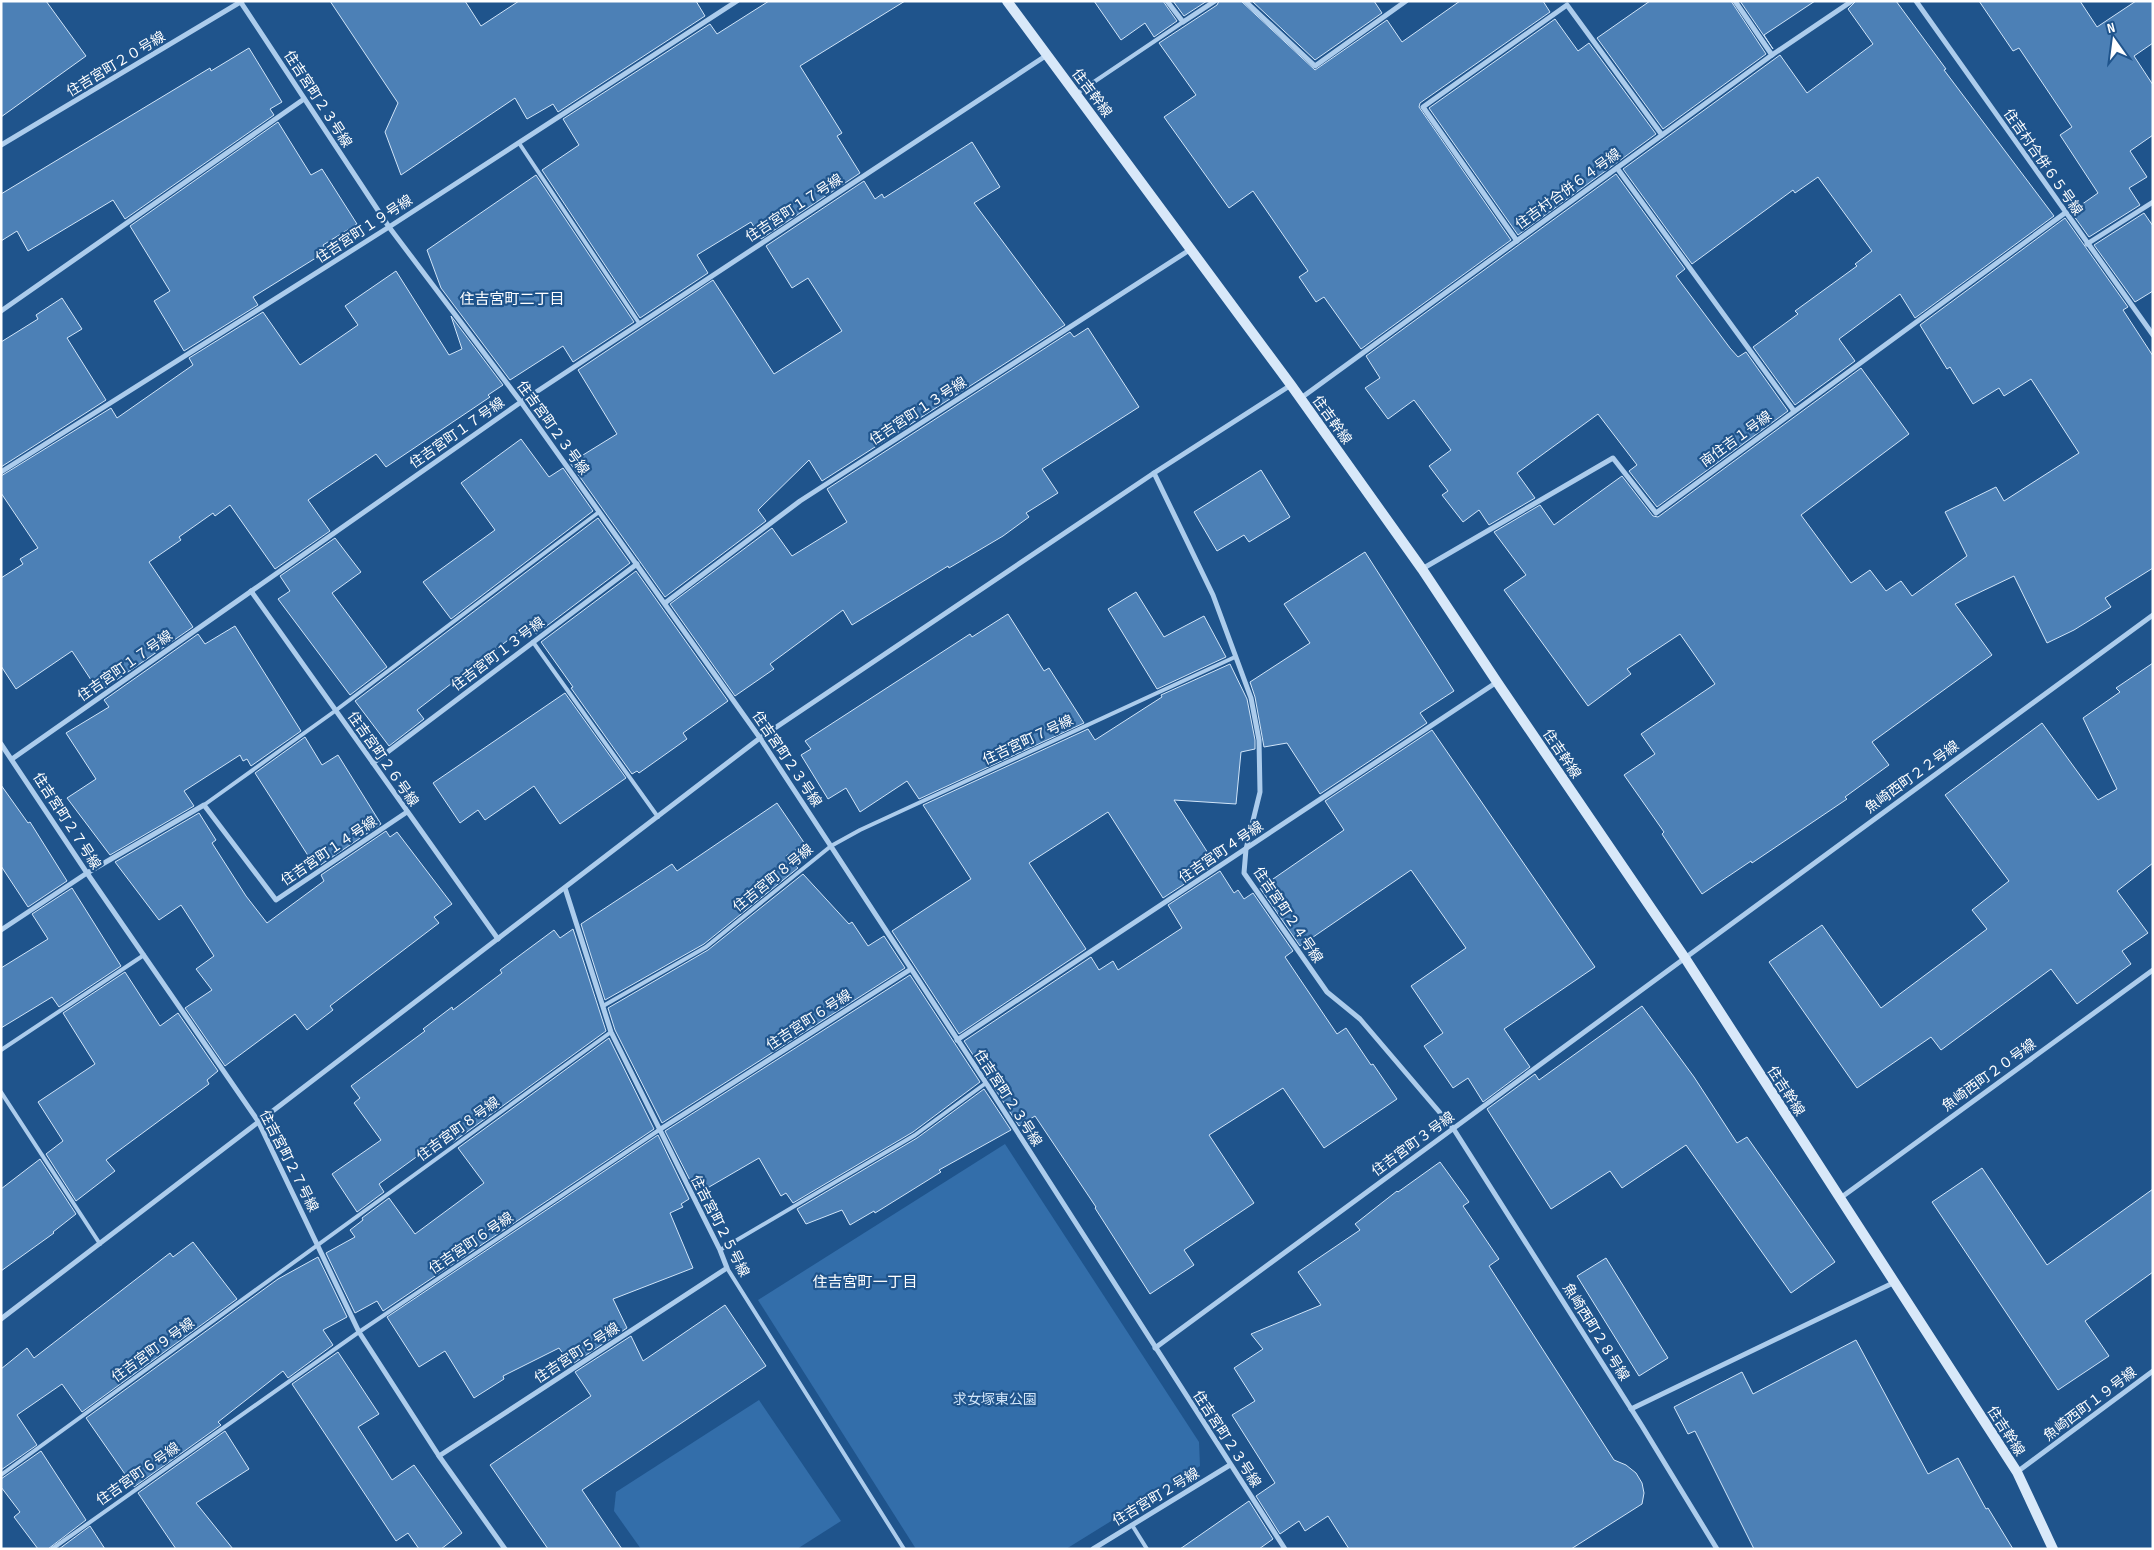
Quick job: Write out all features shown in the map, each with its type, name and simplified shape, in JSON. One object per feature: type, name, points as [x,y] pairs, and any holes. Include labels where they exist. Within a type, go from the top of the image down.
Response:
[{"type":"street","name":"住吉宮町１９号線","points":[[1,472],[389,227],[737,1]]},
{"type":"street","name":"住吉幹線","points":[[1007,1],[1191,248],[1422,569],[1496,682],[1684,958],[2017,1472],[2053,1549]]},
{"type":"street","points":[[1167,1],[1183,22],[1215,1]]},
{"type":"street","points":[[1246,1],[1315,66],[1406,1]]},
{"type":"street","points":[[1735,1],[1772,54]]},
{"type":"street","name":"住吉村合併６４号線","points":[[1300,398],[1772,54],[1852,1]]},
{"type":"street","name":"住吉村合併６５号線","points":[[1916,1],[2153,335]]},
{"type":"street","name":"住吉宮町２３号線","points":[[241,2],[389,227],[521,402],[760,738],[986,1083],[1230,1465],[1286,1549]]},
{"type":"street","name":"住吉宮町２０号線","points":[[1,145],[241,2]]},
{"type":"street","points":[[1516,241],[1423,107],[1567,5],[1662,135]]},
{"type":"street","name":"住吉宮町１７号線","points":[[12,759],[521,402],[1047,55]]},
{"type":"street","points":[[1,311],[304,99]]},
{"type":"street","points":[[1617,168],[1794,411]]},
{"type":"street","points":[[2088,244],[2153,202]]},
{"type":"street","name":"南住吉１号線","points":[[1422,569],[1614,458],[1656,513],[2065,213]]},
{"type":"street","name":"住吉宮町１３号線","points":[[665,603],[800,501],[1191,248]]},
{"type":"street","points":[[1,1319],[760,738],[1154,473],[1291,385]]},
{"type":"street","name":"住吉宮町２４号線","points":[[1154,473],[1213,595],[1251,698],[1259,740],[1260,792],[1246,849],[1244,873],[1327,992],[1360,1019],[1453,1128]]},
{"type":"street","name":"住吉宮町１３号線","points":[[373,763],[636,564]]},
{"type":"street","name":"住吉宮町２６号線","points":[[251,591],[498,939]]},
{"type":"street","name":"魚崎西町２２号線","points":[[1684,958],[2153,615]]},
{"type":"street","name":"住吉宮町４号線","points":[[957,1040],[1496,682]]},
{"type":"street","name":"住吉宮町２７号線","points":[[1,744],[87,873],[258,1121],[359,1332],[439,1456],[505,1549]]},
{"type":"street","points":[[1,930],[87,873],[204,805]]},
{"type":"street","name":"住吉宮町１４号線","points":[[204,805],[276,900],[407,812]]},
{"type":"street","name":"住吉宮町２５号線","points":[[566,888],[611,1032],[720,1250],[727,1268]]},
{"type":"street","name":"住吉宮町３号線","points":[[1155,1348],[1684,958]]},
{"type":"street","name":"住吉宮町６号線","points":[[659,1130],[911,968]]},
{"type":"street","name":"魚崎西町２０号線","points":[[1839,1199],[2153,970]]},
{"type":"street","name":"魚崎西町２８号線","points":[[1453,1128],[1631,1409],[1717,1549]]},
{"type":"street","name":"住吉宮町５号線","points":[[439,1456],[727,1268]]},
{"type":"street","points":[[1631,1409],[1893,1283]]},
{"type":"street","name":"魚崎西町１９号線","points":[[2017,1472],[2153,1371]]},
{"type":"street","name":"住吉宮町２号線","points":[[1093,1549],[1230,1465]]},
{"type":"lane","points":[[1076,94],[1183,22]]},
{"type":"lane","points":[[519,143],[639,323]]},
{"type":"lane","points":[[204,805],[335,710],[599,512]]},
{"type":"lane","points":[[533,642],[658,817]]},
{"type":"lane","name":"住吉宮町７号線","points":[[831,846],[860,830],[1235,657]]},
{"type":"lane","name":"住吉宮町８号線","points":[[603,1006],[706,947],[831,846]]},
{"type":"lane","points":[[1,1050],[144,955]]},
{"type":"lane","name":"住吉宮町８号線","points":[[317,1244],[611,1032]]},
{"type":"lane","points":[[720,1250],[914,1135],[986,1083]]},
{"type":"lane","points":[[1,1092],[100,1244]]},
{"type":"lane","name":"住吉宮町６号線","points":[[52,1549],[359,1332],[659,1130]]},
{"type":"lane","name":"住吉宮町９号線","points":[[1,1475],[317,1244]]},
{"type":"lane","name":"住吉宮町２５号線","points":[[727,1268],[904,1549]]},
{"type":"lane","points":[[1132,1525],[1147,1549]]},
{"type":"green space","name":"求女塚東公園","points":[[1005,1144],[1199,1442],[1200,1466],[1066,1549],[916,1549],[758,1300]]},
{"type":"green space","points":[[759,1400],[841,1521],[797,1549],[641,1549],[614,1511],[616,1492]]},
{"type":"building","points":[[1,1],[46,1],[86,56],[1,117]]},
{"type":"building","points":[[330,1],[465,1],[481,26],[519,1],[696,1],[705,16],[558,112],[553,104],[527,119],[515,98],[401,175],[385,132],[398,103]]},
{"type":"building","points":[[769,1],[905,1],[800,66],[842,133],[837,136],[860,173],[761,239],[751,222],[697,255],[708,273],[640,318],[542,170],[579,145],[563,119],[710,24],[717,34]]},
{"type":"building","points":[[1094,1],[1163,1],[1177,21],[1154,37],[1145,23],[1121,40]]},
{"type":"building","points":[[1173,1],[1207,1],[1184,16]]},
{"type":"building","points":[[1219,1],[1241,1],[1315,70],[1387,20],[1402,42],[1460,1],[1543,1],[1550,12],[1420,103],[1419,107],[1511,240],[1361,349],[1324,297],[1316,302],[1299,277],[1308,271],[1253,191],[1229,208],[1164,117],[1196,95],[1159,43],[1217,5]]},
{"type":"building","points":[[1252,1],[1374,1],[1382,13],[1315,60]]},
{"type":"building","points":[[1650,1],[1731,1],[1766,54],[1663,129],[1597,38]]},
{"type":"building","points":[[1740,1],[1815,1],[1764,35],[1773,49]]},
{"type":"building","points":[[1856,1],[1896,1],[1946,69],[1944,70],[2054,216],[1915,318],[1900,294],[1839,339],[1855,361],[1795,405],[1753,347],[1798,314],[1795,311],[1857,266],[1855,264],[1872,251],[1818,177],[1795,193],[1793,190],[1692,264],[1623,169],[1780,55],[1807,93],[1873,44],[1848,9]]},
{"type":"building","points":[[1979,1],[2080,1],[2097,27],[2136,1],[2153,1],[2153,43],[2134,56],[2153,85],[2153,135],[2130,151],[2147,177],[2129,188],[2140,205],[2089,237],[2071,212],[2098,193],[2060,135],[2072,127],[2019,48],[2013,51]]},
{"type":"building","points":[[1555,19],[1578,51],[1589,43],[1656,134],[1518,235],[1429,108]]},
{"type":"building","points":[[249,48],[282,102],[270,109],[274,115],[125,219],[113,200],[28,251],[17,231],[1,241],[1,194],[210,68],[211,71]]},
{"type":"building","points":[[278,122],[311,175],[322,169],[357,224],[323,245],[327,251],[253,297],[258,305],[184,351],[154,301],[170,291],[130,226]]},
{"type":"building","points":[[972,142],[1000,187],[974,203],[1065,325],[822,481],[809,460],[758,510],[766,521],[665,597],[570,463],[617,434],[578,370],[713,280],[774,374],[842,331],[808,278],[792,288],[766,246],[864,181],[875,199],[882,194],[884,198]]},
{"type":"building","points":[[1616,174],[1685,269],[1676,276],[1738,357],[1746,352],[1788,411],[1657,507],[1629,471],[1637,465],[1598,414],[1517,473],[1535,498],[1489,525],[1479,510],[1463,522],[1442,495],[1448,491],[1429,466],[1451,450],[1414,400],[1388,419],[1365,388],[1380,378],[1366,356]]},
{"type":"building","points":[[536,175],[634,322],[573,362],[563,346],[510,380],[441,288],[427,250]]},
{"type":"building","points":[[2144,213],[2153,226],[2153,291],[2135,302],[2094,245]]},
{"type":"building","points":[[2065,218],[2128,307],[2123,310],[2153,356],[2153,568],[2105,598],[2111,607],[2074,630],[2047,643],[2014,576],[1955,604],[1992,655],[1872,742],[1889,765],[1845,797],[1847,799],[1702,894],[1662,834],[1664,832],[1624,775],[1655,754],[1641,734],[1715,684],[1680,634],[1627,669],[1631,674],[1588,706],[1504,590],[1526,575],[1494,532],[1540,505],[1554,525],[1622,476],[1653,516],[1658,517],[1861,368],[1909,434],[1801,515],[1851,583],[1870,570],[1886,591],[1901,581],[1912,596],[1967,556],[1945,512],[1996,487],[2004,501],[2079,453],[2031,379],[2004,396],[1999,388],[1973,404],[1950,367],[1947,369],[1920,325]]},
{"type":"building","points":[[396,271],[449,355],[462,349],[451,316],[503,385],[488,395],[490,397],[386,467],[376,454],[308,500],[330,531],[275,569],[230,505],[215,516],[213,513],[179,537],[181,540],[149,562],[193,627],[99,692],[72,651],[16,689],[1,666],[1,578],[23,564],[20,559],[38,548],[1,493],[1,476],[111,408],[117,418],[193,365],[189,358],[263,312],[300,365],[358,325],[345,306]]},
{"type":"building","points":[[62,298],[82,329],[67,338],[106,400],[1,467],[1,342],[38,319],[36,315]]},
{"type":"building","points":[[1088,328],[1139,407],[1042,469],[1058,493],[1026,513],[1029,517],[1003,536],[949,568],[948,566],[852,625],[843,610],[770,664],[774,669],[735,696],[670,604],[772,528],[792,556],[847,522],[827,489],[1070,332],[1074,337]]},
{"type":"building","points":[[521,439],[549,477],[563,468],[593,511],[451,619],[423,582],[495,530],[461,483]]},
{"type":"building","points":[[1261,470],[1290,517],[1249,542],[1244,535],[1217,551],[1194,512]]},
{"type":"building","points":[[598,518],[630,563],[536,634],[529,624],[417,710],[424,719],[389,746],[355,701]]},
{"type":"building","points":[[335,538],[361,572],[332,593],[387,667],[350,695],[278,599],[290,591],[280,576]]},
{"type":"building","points":[[1365,552],[1454,691],[1420,713],[1427,723],[1320,794],[1287,743],[1264,747],[1255,697],[1250,682],[1310,643],[1284,604]]},
{"type":"building","points":[[636,571],[728,701],[683,733],[687,739],[639,773],[637,771],[632,774],[541,642]]},
{"type":"building","points":[[1136,592],[1164,637],[1204,616],[1226,657],[1157,689],[1108,609]]},
{"type":"building","points":[[1008,614],[1044,671],[1049,668],[1084,723],[919,799],[907,781],[860,812],[846,788],[828,799],[801,755],[811,749],[805,741],[970,634],[972,637]]},
{"type":"building","points":[[235,626],[301,731],[251,766],[247,759],[243,761],[240,755],[184,791],[194,806],[110,855],[67,798],[96,779],[66,733],[109,707],[104,700],[198,634],[205,644]]},
{"type":"building","points":[[2153,663],[2153,863],[2117,891],[2148,933],[2122,951],[2131,964],[2077,1004],[2051,969],[1941,1050],[1931,1037],[1857,1088],[1769,962],[1822,925],[1881,1008],[1987,929],[1972,910],[2009,881],[1945,795],[2042,723],[2098,800],[2117,789],[2083,718],[2120,692],[2116,688]]},
{"type":"building","points":[[1230,664],[1247,699],[1255,740],[1255,749],[1241,752],[1236,804],[1174,800],[1215,864],[1163,898],[1108,812],[1029,863],[1086,949],[959,1034],[892,931],[971,879],[923,805],[1088,729],[1095,740],[1162,697],[1161,695]]},
{"type":"building","points":[[565,693],[626,778],[560,824],[534,786],[485,820],[478,810],[460,823],[433,783]]},
{"type":"building","points":[[1432,730],[1595,967],[1504,1029],[1530,1067],[1483,1102],[1468,1078],[1453,1088],[1424,1046],[1443,1033],[1411,986],[1466,948],[1411,870],[1300,946],[1260,888],[1344,830],[1325,801]]},
{"type":"building","points":[[305,737],[322,765],[338,755],[381,824],[316,868],[255,773]]},
{"type":"building","points":[[1,785],[28,823],[30,822],[67,881],[28,907],[1,866]]},
{"type":"building","points":[[777,803],[805,844],[786,856],[798,868],[704,944],[605,1000],[581,924],[672,864],[677,871]]},
{"type":"building","points":[[199,813],[216,840],[212,843],[246,896],[267,923],[324,881],[321,875],[386,831],[390,837],[397,832],[452,904],[434,917],[439,923],[330,1006],[333,1010],[307,1030],[295,1014],[225,1066],[185,1008],[212,990],[196,969],[214,956],[181,905],[159,920],[115,862]]},
{"type":"building","points":[[1220,871],[1234,893],[1238,890],[1244,899],[1253,893],[1293,951],[1285,957],[1337,1034],[1346,1028],[1397,1099],[1324,1148],[1283,1088],[1209,1135],[1254,1203],[1184,1250],[1194,1265],[1150,1294],[1096,1207],[1035,1116],[1019,1126],[964,1041],[1091,957],[1099,970],[1113,961],[1118,970],[1182,928],[1168,905]]},
{"type":"building","points":[[803,874],[849,924],[852,922],[868,946],[884,936],[905,968],[662,1123],[615,1030],[608,1008],[708,950]]},
{"type":"building","points":[[72,888],[121,966],[59,1007],[52,997],[1,1028],[1,968],[48,939],[32,914]]},
{"type":"building","points":[[573,929],[606,1031],[453,1142],[448,1134],[379,1184],[384,1192],[357,1212],[332,1174],[381,1140],[354,1103],[360,1098],[351,1086],[425,1031],[423,1029],[452,1007],[453,1010],[502,973],[500,970],[554,930],[560,938]]},
{"type":"building","points":[[125,972],[160,1026],[178,1013],[218,1071],[207,1080],[209,1084],[106,1160],[115,1171],[76,1201],[46,1154],[63,1141],[38,1102],[95,1064],[63,1013]]},
{"type":"building","points":[[910,975],[980,1082],[913,1132],[793,1203],[786,1193],[781,1196],[759,1158],[697,1194],[665,1131]]},
{"type":"building","points":[[1642,1006],[1694,1077],[1737,1143],[1747,1137],[1835,1262],[1791,1293],[1686,1145],[1622,1188],[1610,1171],[1551,1209],[1487,1109],[1535,1074],[1539,1080]]},
{"type":"building","points":[[609,1038],[654,1129],[383,1311],[377,1301],[355,1313],[326,1253],[355,1237],[350,1230],[363,1220],[362,1218],[389,1198],[415,1234],[484,1183],[458,1148]]},
{"type":"building","points":[[984,1089],[1011,1130],[939,1170],[941,1172],[875,1213],[874,1211],[850,1225],[842,1210],[806,1224],[797,1209],[917,1138]]},
{"type":"building","points":[[658,1135],[689,1199],[681,1204],[683,1207],[670,1213],[693,1268],[613,1299],[627,1328],[571,1365],[559,1348],[503,1376],[504,1379],[474,1398],[445,1351],[419,1367],[387,1317]]},
{"type":"building","points":[[40,1159],[76,1214],[54,1233],[1,1271],[1,1189]]},
{"type":"building","points":[[1440,1162],[1469,1202],[1463,1206],[1499,1259],[1489,1266],[1614,1460],[1626,1465],[1636,1473],[1642,1483],[1644,1493],[1642,1504],[1571,1549],[1349,1549],[1328,1516],[1305,1531],[1299,1521],[1280,1534],[1256,1496],[1275,1483],[1232,1415],[1255,1401],[1234,1368],[1263,1349],[1251,1334],[1321,1305],[1298,1272],[1360,1230],[1355,1224],[1397,1191]]},
{"type":"building","points":[[1982,1168],[2047,1265],[2153,1189],[2153,1272],[2085,1321],[2109,1356],[2058,1390],[1932,1202]]},
{"type":"building","points":[[193,1242],[237,1299],[82,1412],[62,1384],[17,1415],[37,1445],[1,1470],[1,1369],[27,1348],[34,1358],[170,1253],[173,1257]]},
{"type":"building","points":[[318,1257],[347,1317],[323,1330],[333,1345],[288,1378],[283,1371],[218,1422],[221,1425],[134,1487],[86,1418],[278,1279]]},
{"type":"building","points":[[1606,1258],[1668,1358],[1639,1376],[1577,1276]]},
{"type":"building","points":[[725,1305],[766,1366],[582,1490],[622,1549],[548,1549],[490,1465],[591,1396],[575,1372],[631,1336],[643,1361]]},
{"type":"building","points":[[1856,1340],[1928,1474],[1958,1458],[1986,1509],[1988,1508],[2013,1549],[1754,1549],[1695,1431],[1688,1434],[1674,1407],[1742,1372],[1753,1394]]},
{"type":"building","points":[[338,1352],[379,1414],[358,1427],[392,1480],[414,1465],[462,1533],[441,1549],[419,1549],[408,1533],[396,1541],[292,1384]]},
{"type":"building","points":[[225,1431],[249,1469],[196,1503],[233,1549],[176,1549],[138,1493]]},
{"type":"building","points":[[41,1451],[86,1520],[48,1549],[38,1549],[14,1517],[20,1512],[1,1487],[1,1479]]},
{"type":"building","points":[[1249,1501],[1273,1539],[1259,1549],[1180,1549]]},
{"type":"building","points":[[90,1526],[105,1549],[59,1549]]},
{"type":"district","name":"住吉宮町二丁目","points":[[512,299]]},
{"type":"district","name":"住吉宮町一丁目","points":[[865,1282]]}]
